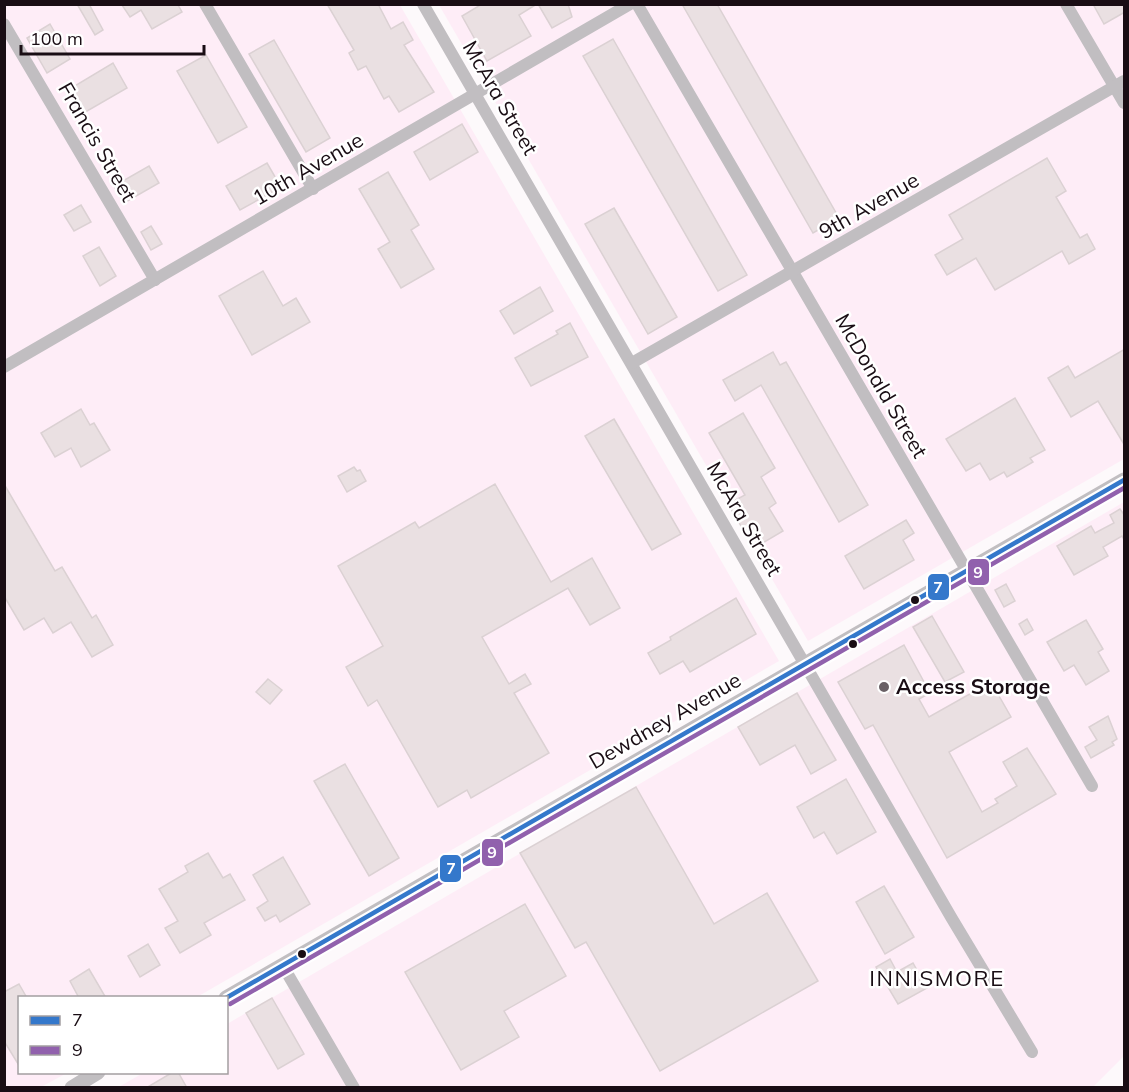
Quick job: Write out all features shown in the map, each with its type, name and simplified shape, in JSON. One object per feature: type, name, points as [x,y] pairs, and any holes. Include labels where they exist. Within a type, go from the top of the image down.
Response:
[{"type":"street","points":[[205,4],[313,189]]},
{"type":"street","name":"McAra Street","points":[[423,4],[915,856],[1032,1052]]},
{"type":"street","name":"10th Avenue","points":[[4,367],[630,4]]},
{"type":"street","name":"McDonald Street","points":[[637,4],[1092,786]]},
{"type":"street","points":[[1066,4],[1120,84],[1125,103]]},
{"type":"street","name":"Francis Street","points":[[4,24],[155,280]]},
{"type":"street","name":"9th Avenue","points":[[632,363],[1120,84]]},
{"type":"street","name":"Dewdney Avenue","points":[[228,997],[1125,480]]},
{"type":"street","points":[[283,966],[354,1088]]},
{"type":"street","points":[[72,1088],[95,1074]]},
{"type":"shaded area","points":[[5,5],[400,5],[779,661],[199,996],[18,996],[18,1074],[65,1074],[41,1087],[5,1088]]},
{"type":"shaded area","points":[[439,5],[1124,5],[1124,459],[808,641]]},
{"type":"shaded area","points":[[1124,502],[1124,1056],[1093,1087],[117,1088],[141,1074],[228,1074],[228,1023]]},
{"type":"building","points":[[77,4],[89,4],[103,30],[95,35]]},
{"type":"building","points":[[327,4],[378,4],[391,29],[403,22],[413,40],[404,45],[434,92],[399,112],[389,96],[384,99],[366,66],[358,70],[349,53],[354,50]]},
{"type":"building","points":[[482,4],[537,4],[519,15],[531,36],[487,61],[462,16]]},
{"type":"building","points":[[538,4],[568,4],[572,17],[552,28]]},
{"type":"building","points":[[682,4],[717,4],[839,218],[813,233]]},
{"type":"building","points":[[1093,4],[1125,4],[1125,12],[1104,24]]},
{"type":"building","points":[[122,5],[178,5],[182,12],[152,29],[141,10],[130,17]]},
{"type":"building","points":[[50,24],[70,59],[47,73],[27,38]]},
{"type":"building","points":[[613,39],[747,275],[718,291],[583,56]]},
{"type":"building","points":[[274,40],[330,138],[306,152],[249,54]]},
{"type":"building","points":[[206,55],[247,127],[218,143],[177,71]]},
{"type":"building","points":[[113,63],[127,88],[82,114],[68,90]]},
{"type":"building","points":[[462,124],[478,152],[430,180],[414,152]]},
{"type":"building","points":[[1047,158],[1066,191],[1056,197],[1080,238],[1087,234],[1095,249],[1069,264],[1062,251],[995,290],[976,258],[947,275],[935,255],[963,239],[949,215]]},
{"type":"building","points":[[267,163],[281,187],[240,210],[226,186]]},
{"type":"building","points":[[149,166],[159,183],[124,203],[114,186]]},
{"type":"building","points":[[388,172],[419,225],[411,230],[434,269],[401,288],[378,249],[390,242],[359,189]]},
{"type":"building","points":[[81,205],[91,222],[74,231],[64,215]]},
{"type":"building","points":[[614,208],[677,317],[648,334],[585,224]]},
{"type":"building","points":[[151,226],[162,244],[151,250],[141,232]]},
{"type":"building","points":[[99,247],[116,276],[100,286],[83,256]]},
{"type":"building","points":[[263,271],[283,306],[296,298],[310,322],[252,355],[219,296]]},
{"type":"building","points":[[540,287],[553,311],[514,334],[500,311]]},
{"type":"building","points":[[570,323],[588,357],[531,386],[515,358],[558,334],[556,331]]},
{"type":"building","points":[[1125,349],[1125,446],[1098,401],[1071,417],[1048,378],[1068,366],[1075,378]]},
{"type":"building","points":[[773,352],[780,365],[786,362],[868,505],[839,522],[761,385],[735,401],[723,380]]},
{"type":"building","points":[[1015,398],[1045,450],[1030,458],[1033,462],[1007,477],[1004,472],[990,480],[980,463],[966,471],[946,439]]},
{"type":"building","points":[[81,409],[90,425],[94,423],[110,450],[81,467],[71,448],[55,457],[41,433]]},
{"type":"building","points":[[743,413],[775,468],[761,477],[776,503],[769,508],[783,531],[754,548],[728,504],[745,495],[709,433]]},
{"type":"building","points":[[614,419],[681,534],[652,550],[585,436]]},
{"type":"building","points":[[354,467],[357,471],[360,470],[366,481],[347,492],[338,476]]},
{"type":"building","points":[[4,484],[55,571],[62,567],[92,618],[96,615],[113,645],[92,657],[71,622],[53,633],[44,618],[24,630],[4,596]]},
{"type":"building","points":[[495,484],[551,582],[592,558],[620,608],[590,625],[568,588],[482,637],[509,684],[525,674],[531,684],[514,693],[549,753],[471,798],[467,790],[438,807],[377,700],[368,706],[346,667],[383,646],[338,566],[415,522],[419,528]]},
{"type":"building","points":[[1120,509],[1125,516],[1125,541],[1122,536],[1103,547],[1108,556],[1074,575],[1057,546],[1091,526],[1095,533],[1114,523],[1110,515]]},
{"type":"building","points":[[906,520],[914,533],[903,540],[914,560],[864,589],[845,556]]},
{"type":"building","points":[[1006,584],[1015,601],[1004,607],[995,590]]},
{"type":"building","points":[[736,598],[756,634],[690,672],[683,661],[660,674],[648,653],[671,640],[670,637]]},
{"type":"building","points":[[932,616],[964,672],[945,682],[913,627]]},
{"type":"building","points":[[1027,619],[1033,630],[1025,635],[1019,624]]},
{"type":"building","points":[[1086,620],[1103,649],[1098,652],[1109,671],[1086,685],[1074,665],[1064,671],[1047,642]]},
{"type":"building","points":[[904,645],[930,693],[919,699],[929,717],[991,682],[1011,717],[949,752],[982,812],[998,803],[995,799],[1017,786],[1003,762],[1027,748],[1056,794],[947,858],[873,725],[865,729],[838,682]]},
{"type":"building","points":[[268,679],[282,690],[270,704],[256,692]]},
{"type":"building","points":[[797,693],[836,760],[811,774],[795,745],[760,765],[738,727]]},
{"type":"building","points":[[1108,716],[1117,739],[1112,742],[1114,745],[1091,758],[1085,747],[1097,740],[1089,727]]},
{"type":"building","points":[[345,764],[399,858],[369,876],[314,781]]},
{"type":"building","points":[[846,779],[876,832],[837,854],[824,832],[814,838],[797,807]]},
{"type":"building","points":[[636,787],[714,924],[767,893],[818,981],[660,1071],[586,942],[575,948],[520,853]]},
{"type":"building","points":[[208,853],[223,878],[230,874],[245,900],[204,923],[211,935],[180,953],[165,928],[178,921],[159,889],[188,872],[185,866]]},
{"type":"building","points":[[283,857],[310,904],[280,922],[276,915],[265,921],[257,908],[268,901],[253,875]]},
{"type":"building","points":[[884,886],[914,937],[885,954],[856,902]]},
{"type":"building","points":[[525,904],[566,976],[504,1011],[519,1037],[461,1070],[405,972]]},
{"type":"building","points":[[148,944],[160,965],[140,977],[128,956]]},
{"type":"building","points":[[890,959],[897,972],[913,963],[927,988],[898,1004],[876,967]]},
{"type":"building","points":[[89,969],[105,996],[78,996],[70,981]]},
{"type":"building","points":[[19,984],[26,996],[18,996],[18,1064],[4,1041],[4,992]]},
{"type":"building","points":[[272,998],[304,1054],[278,1069],[246,1013]]},
{"type":"building","points":[[170,1074],[179,1074],[187,1088],[146,1088]]},
{"type":"transit line","name":"7","points":[[228,997],[1124,480]]},
{"type":"transit line","name":"9","points":[[230,1004],[1124,488]]},
{"type":"place","name":"Access Storage","points":[[884,687]]},
{"type":"district","name":"INNISMORE","points":[[937,978]]}]
